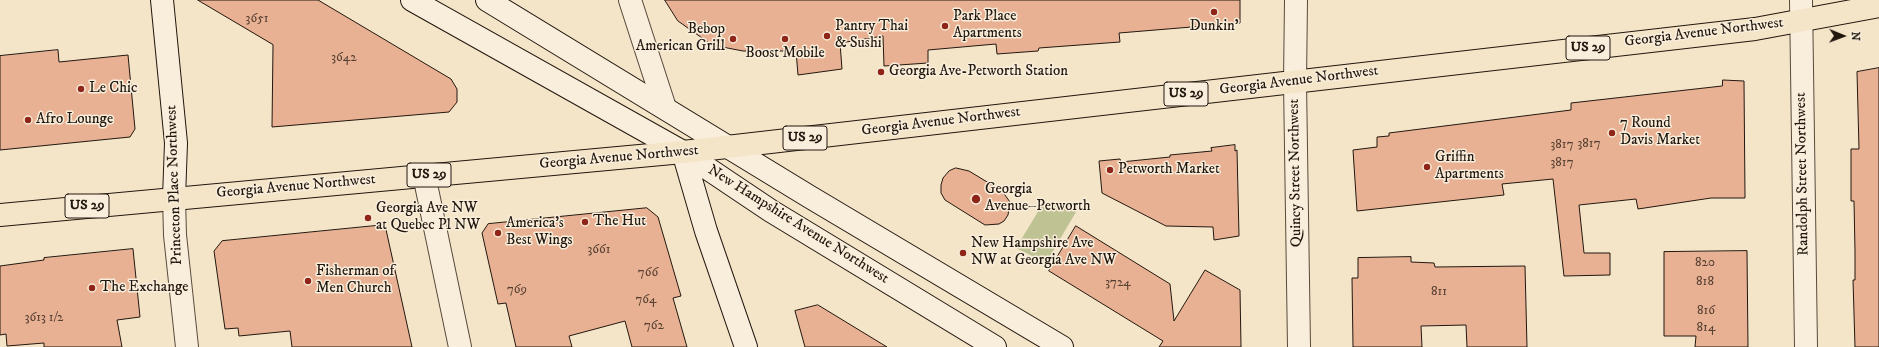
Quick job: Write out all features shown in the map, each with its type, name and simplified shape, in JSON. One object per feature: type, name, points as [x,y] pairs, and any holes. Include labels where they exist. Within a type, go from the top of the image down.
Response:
[{"type":"highway","name":"Georgia Avenue Northwest","points":[[0,215],[730,147],[1755,29],[1801,10],[1879,6]]},
{"type":"main road","name":"Princeton Place Northwest","points":[[162,0],[176,143],[174,198],[175,235],[187,347]]},
{"type":"main road","name":"New Hampshire Avenue Northwest","points":[[412,0],[683,152],[771,211],[996,347]]},
{"type":"main road","name":"New Hampshire Avenue Northwest","points":[[487,0],[823,205],[1062,347]]},
{"type":"main road","points":[[630,0],[665,108]]},
{"type":"main road","name":"Quincy Street Northwest","points":[[1296,0],[1295,82],[1299,347]]},
{"type":"main road","name":"Randolph Street Northwest","points":[[1801,10],[1806,347]]},
{"type":"main road","points":[[683,152],[706,231],[746,347]]},
{"type":"main road","points":[[424,176],[460,347]]},
{"type":"green space","points":[[1042,205],[1065,205],[1075,208],[1076,212],[1046,263],[1016,248]]},
{"type":"building","points":[[198,0],[318,0],[451,79],[457,89],[457,102],[449,112],[272,127],[273,45]]},
{"type":"building","name":"Park Place Apartments","points":[[665,0],[1240,0],[1240,23],[1119,33],[1120,42],[1039,48],[1038,51],[997,54],[996,44],[928,50],[928,63],[884,66],[883,36],[840,43],[842,69],[798,75],[796,51],[743,51],[712,45],[678,21]]},
{"type":"building","points":[[58,50],[59,62],[128,55],[135,129],[130,137],[0,150],[0,56]]},
{"type":"building","points":[[1879,68],[1879,347],[1855,347],[1853,280],[1855,280],[1854,201],[1851,201],[1851,149],[1859,149],[1857,72]]},
{"type":"building","points":[[1723,80],[1744,81],[1745,198],[1711,198],[1638,209],[1636,199],[1579,205],[1584,253],[1610,253],[1610,275],[1564,276],[1553,179],[1502,184],[1504,195],[1357,211],[1353,150],[1377,147],[1377,137],[1389,136],[1389,133],[1571,110],[1571,103],[1722,86]]},
{"type":"building","points":[[1235,145],[1235,151],[1237,150],[1239,236],[1214,240],[1213,227],[1166,226],[1102,193],[1099,161],[1120,159],[1121,162],[1170,157],[1170,155],[1212,151],[1211,148]]},
{"type":"building","points":[[956,168],[969,171],[1002,191],[1010,202],[1008,215],[1004,221],[999,224],[985,225],[945,200],[941,193],[943,178],[949,171]]},
{"type":"building","points":[[647,208],[658,217],[681,296],[673,298],[687,347],[632,347],[625,321],[569,336],[572,347],[516,347],[506,303],[498,304],[482,233],[488,224]]},
{"type":"building","name":"Fisherman of Men Church","points":[[385,225],[412,347],[292,347],[290,331],[239,336],[238,328],[225,329],[214,251],[222,241]]},
{"type":"building","points":[[1076,226],[1170,284],[1174,321],[1205,270],[1240,290],[1241,347],[1159,347],[1163,341],[1049,271]]},
{"type":"building","points":[[133,249],[140,317],[117,320],[122,347],[44,347],[44,343],[7,346],[6,334],[0,335],[0,266],[44,260],[44,258]]},
{"type":"building","points":[[1747,251],[1748,347],[1695,347],[1696,336],[1664,336],[1664,252]]},
{"type":"building","points":[[1411,257],[1411,262],[1434,263],[1435,267],[1525,266],[1527,347],[1467,347],[1466,325],[1421,326],[1422,347],[1353,347],[1352,278],[1358,278],[1358,258]]},
{"type":"building","points":[[818,305],[887,347],[805,347],[795,311]]},
{"type":"place","name":"Dunkin'","points":[[1214,12]]},
{"type":"place","name":"Park Place Apartments","points":[[945,26]]},
{"type":"place","name":"Pantry Thai & Sushi","points":[[827,36]]},
{"type":"place","name":"Bebop American Grill","points":[[733,39]]},
{"type":"place","name":"Boost Mobile","points":[[785,39]]},
{"type":"place","name":"Georgia Ave-Petworth Station","points":[[881,72]]},
{"type":"place","name":"Le Chic","points":[[81,89]]},
{"type":"place","name":"Afro Lounge","points":[[28,120]]},
{"type":"place","name":"7 Round Davis Market","points":[[1612,133]]},
{"type":"place","name":"Griffin Apartments","points":[[1427,167]]},
{"type":"place","name":"Petworth Market","points":[[1110,170]]},
{"type":"place","name":"Georgia Avenue–Petworth","points":[[976,199]]},
{"type":"place","name":"Georgia Ave NW at Quebec Pl NW","points":[[368,218]]},
{"type":"place","name":"The Hut","points":[[585,222]]},
{"type":"place","name":"America's Best Wings","points":[[498,233]]},
{"type":"place","name":"New Hampshire Ave NW at Georgia Ave NW","points":[[963,253]]},
{"type":"place","name":"Fisherman of Men Church","points":[[308,281]]},
{"type":"place","name":"The Exchange","points":[[92,288]]}]
